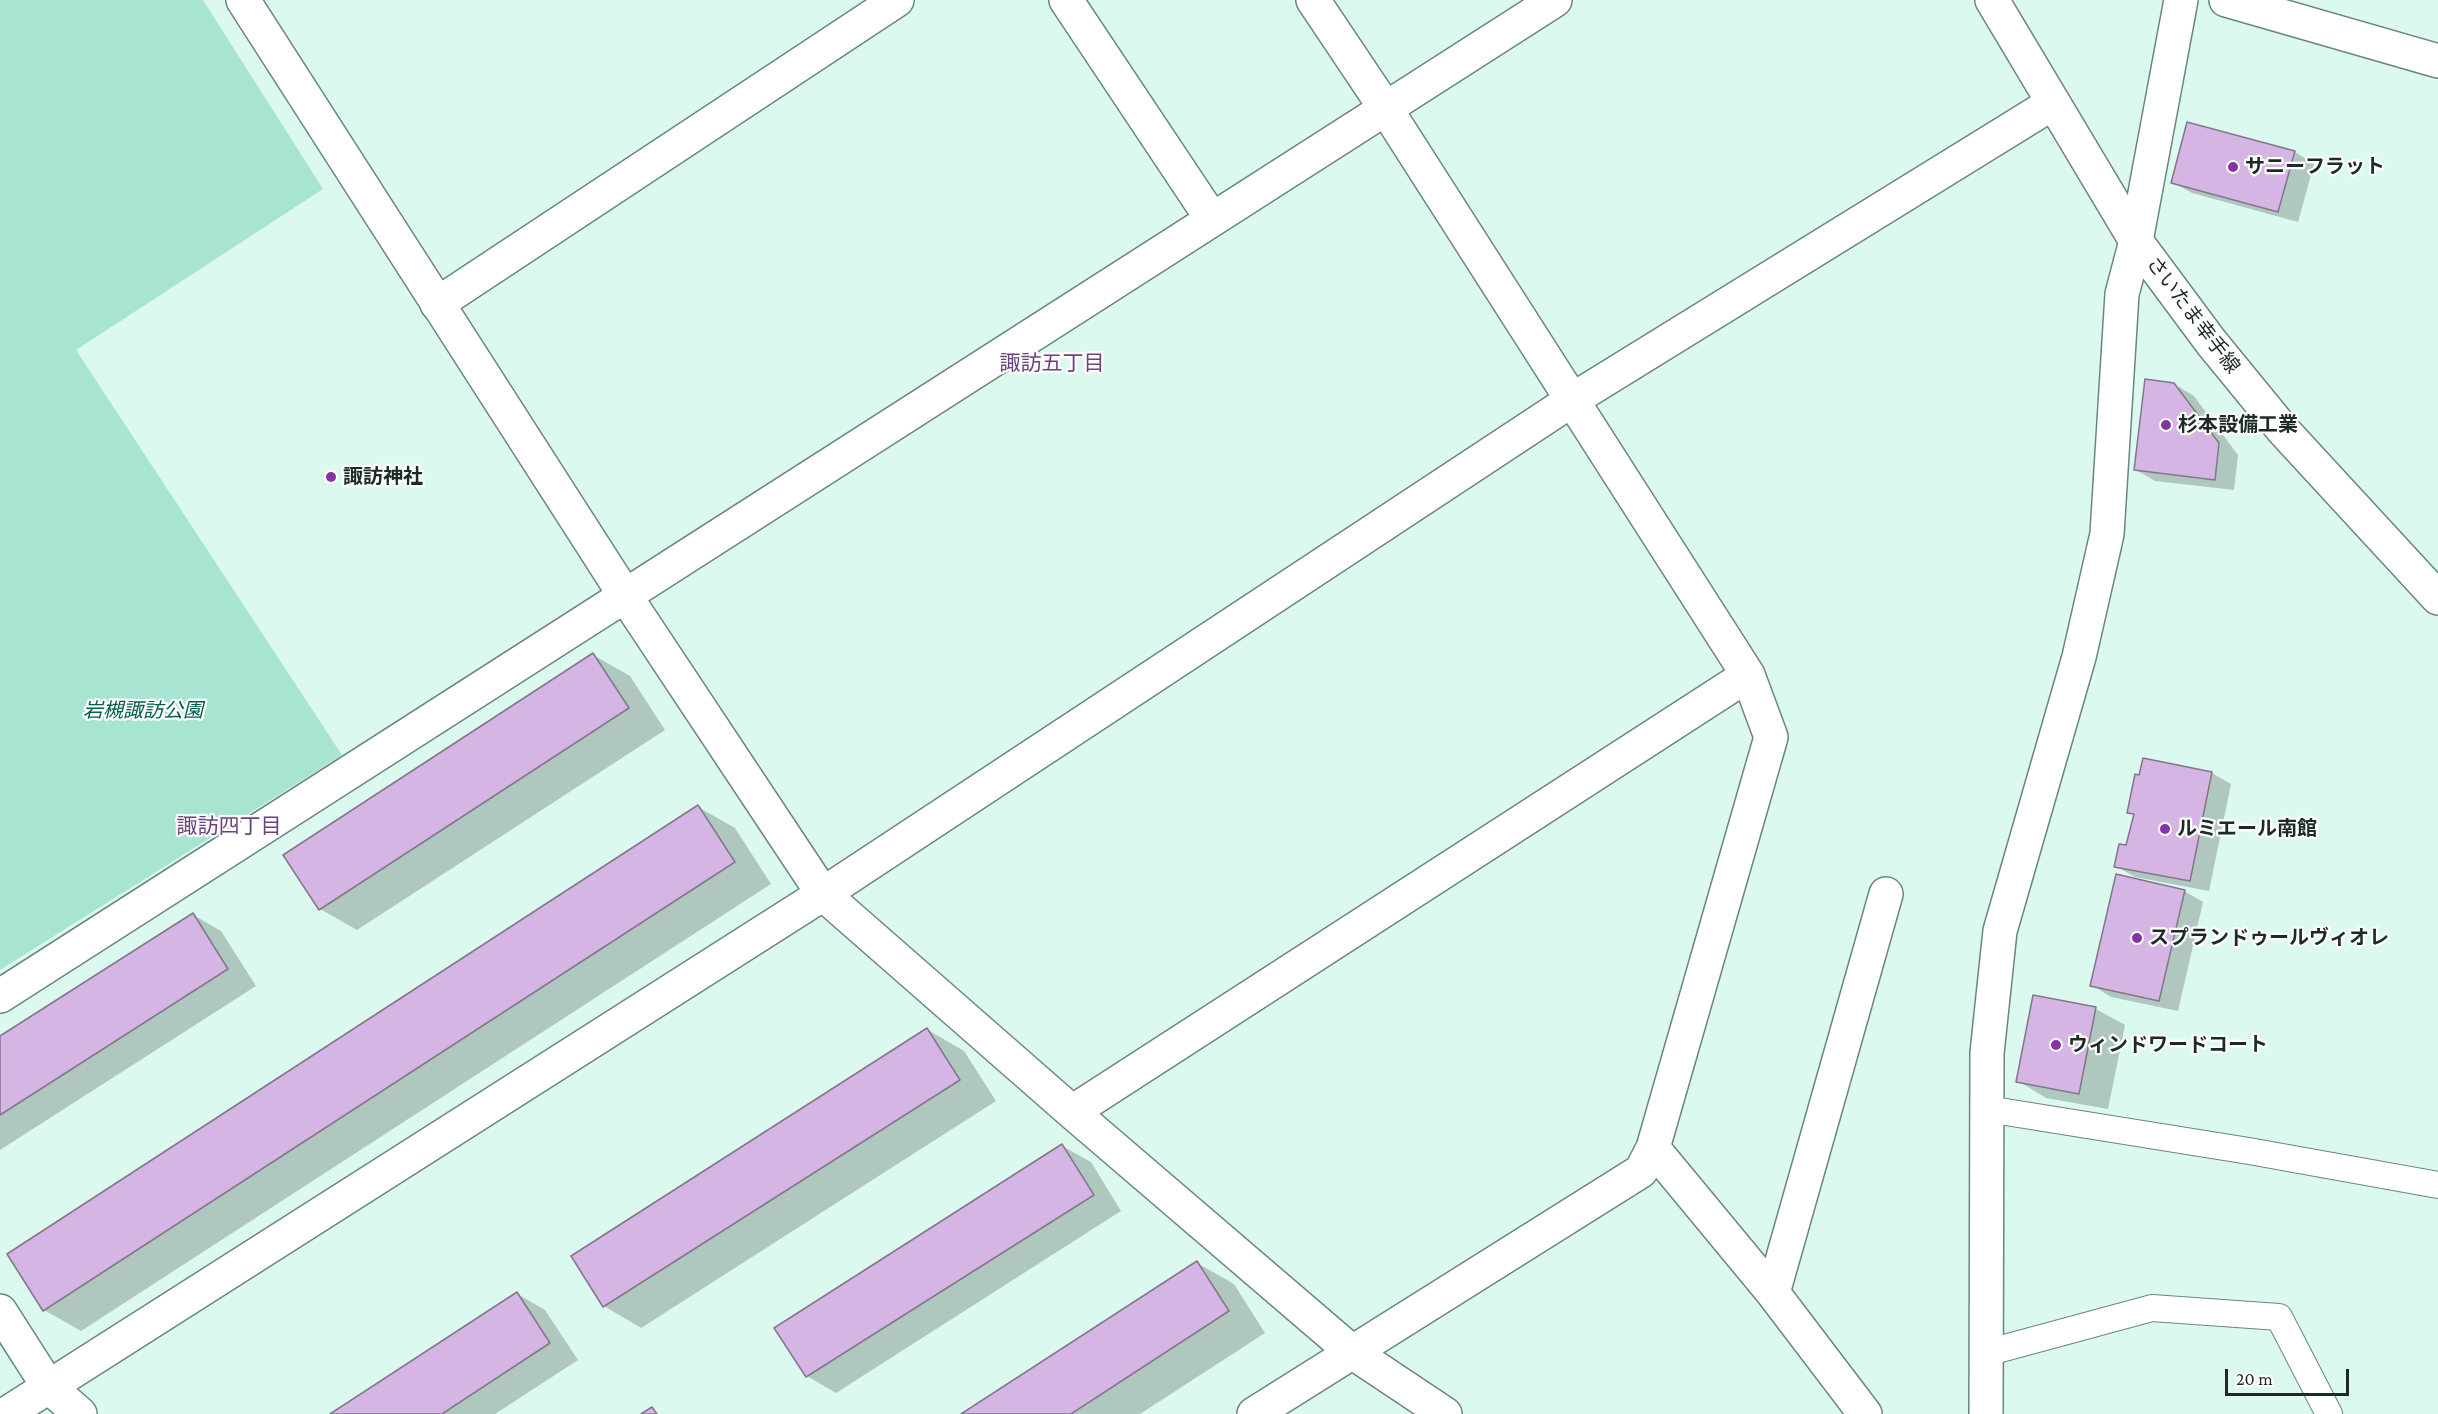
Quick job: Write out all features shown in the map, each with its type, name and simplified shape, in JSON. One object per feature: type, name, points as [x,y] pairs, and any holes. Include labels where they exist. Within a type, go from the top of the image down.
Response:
[{"type":"street","points":[[243,0],[626,597],[823,894],[1072,1112],[1352,1352],[1445,1414]]},
{"type":"street","points":[[437,304],[897,0]]},
{"type":"street","points":[[1066,0],[1212,219]]},
{"type":"street","points":[[1254,1414],[1641,1171],[1653,1148],[1771,737],[1748,675],[1386,109],[1313,0]]},
{"type":"street","points":[[0,996],[1555,0]]},
{"type":"street","name":"さいたま幸手線","points":[[1992,0],[2136,241],[2211,342],[2283,430],[2438,598]]},
{"type":"street","points":[[1986,1414],[1987,1053],[2000,931],[2079,657],[2107,534],[2122,294],[2136,241],[2181,0]]},
{"type":"street","points":[[2226,0],[2438,62]]},
{"type":"street","points":[[6,1414],[823,894],[1572,400],[2053,104]]},
{"type":"street","points":[[1072,1112],[1748,675]]},
{"type":"street","points":[[1773,1293],[1886,894]]},
{"type":"street","points":[[1653,1148],[1773,1293],[1865,1414]]},
{"type":"street","points":[[0,1311],[48,1386],[80,1414]]},
{"type":"lane","points":[[1987,1109],[2249,1151],[2438,1185]]},
{"type":"lane","points":[[1986,1353],[2152,1308],[2279,1317],[2329,1414]]},
{"type":"green space","name":"岩槻諏訪公園","points":[[0,0],[203,0],[323,189],[76,350],[342,755],[0,970]]},
{"type":"building","name":"サニーフラット","points":[[2187,122],[2295,151],[2278,212],[2171,183]]},
{"type":"building","points":[[2145,379],[2174,383],[2219,443],[2215,480],[2134,470]]},
{"type":"building","points":[[593,653],[629,708],[319,910],[283,855]]},
{"type":"building","name":"ルミエール南館","points":[[2143,758],[2212,772],[2190,881],[2114,867],[2119,844],[2126,845],[2134,814],[2127,813],[2135,774],[2139,775]]},
{"type":"building","points":[[698,805],[735,862],[43,1311],[7,1254]]},
{"type":"building","name":"スプランドゥールヴィオレ","points":[[2116,874],[2185,890],[2159,1001],[2090,986]]},
{"type":"building","points":[[193,913],[228,969],[0,1115],[0,1036]]},
{"type":"building","name":"ウィンドワードコート","points":[[2033,995],[2096,1007],[2079,1094],[2016,1082]]},
{"type":"building","points":[[927,1028],[960,1080],[603,1307],[571,1256]]},
{"type":"building","points":[[1062,1144],[1094,1195],[806,1377],[774,1328]]},
{"type":"building","points":[[1197,1261],[1229,1311],[1071,1414],[961,1414]]},
{"type":"building","points":[[517,1292],[550,1343],[442,1414],[330,1414]]},
{"type":"building","points":[[652,1407],[657,1414],[641,1414]]},
{"type":"place","name":"サニーフラット","points":[[2233,167]]},
{"type":"place","name":"杉本設備工業","points":[[2166,425]]},
{"type":"place","name":"諏訪神社","points":[[331,477]]},
{"type":"place","name":"ルミエール南館","points":[[2165,829]]},
{"type":"place","name":"スプランドゥールヴィオレ","points":[[2137,938]]},
{"type":"place","name":"ウィンドワードコート","points":[[2056,1045]]},
{"type":"district","name":"諏訪五丁目","points":[[1052,364]]},
{"type":"district","name":"諏訪四丁目","points":[[229,827]]}]
